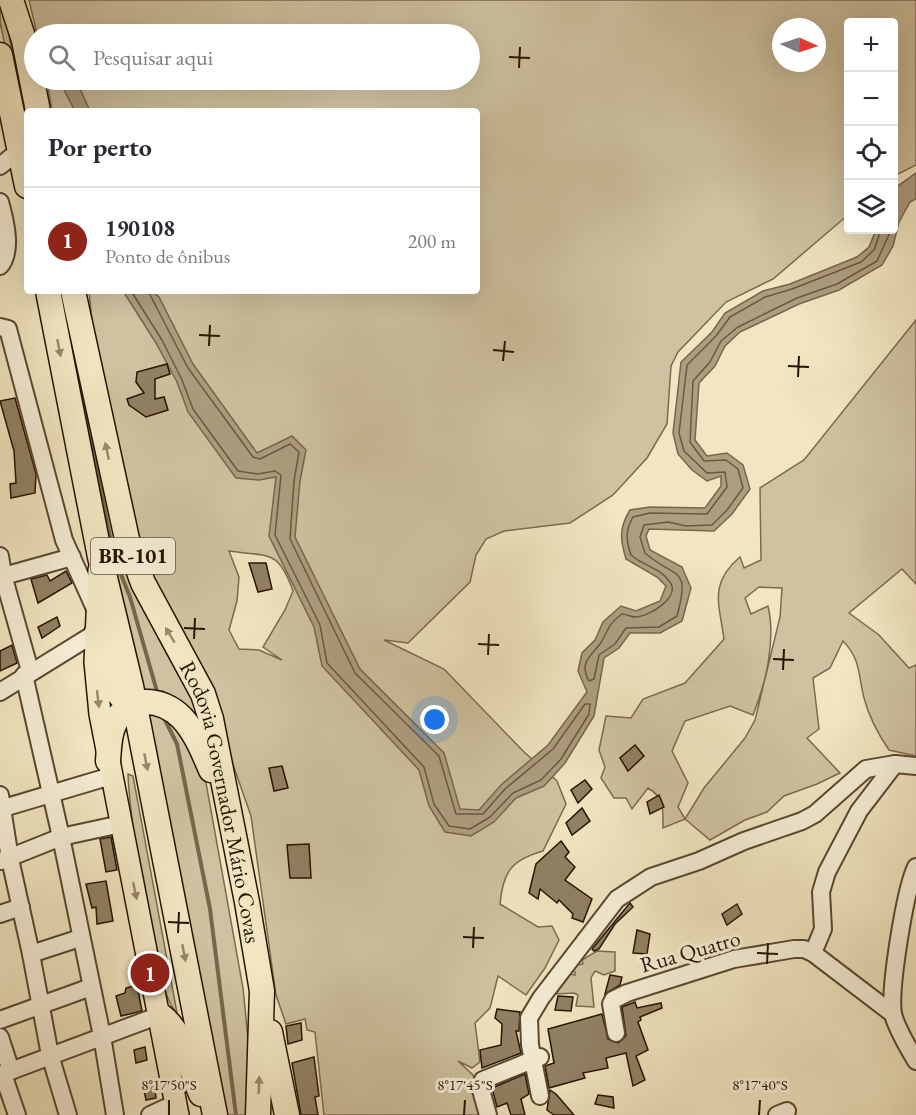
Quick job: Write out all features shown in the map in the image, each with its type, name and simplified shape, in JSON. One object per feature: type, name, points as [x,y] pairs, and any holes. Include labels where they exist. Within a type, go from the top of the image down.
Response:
[{"type":"highway","points":[[11,0],[24,40]]},
{"type":"highway","points":[[0,55],[24,171]]},
{"type":"highway","points":[[34,90],[37,108]]},
{"type":"highway","name":"BR-101","points":[[49,294],[100,557],[134,705],[216,1115]]},
{"type":"highway","name":"Rodovia Governador Mário Covas","points":[[74,294],[127,539],[143,583],[203,694],[211,719],[262,992],[258,1115]]},
{"type":"highway","points":[[97,622],[115,688],[122,699],[134,705]]},
{"type":"highway","points":[[110,769],[114,723],[123,710],[149,701],[161,703],[183,719],[197,738],[228,808]]},
{"type":"highway","points":[[262,992],[287,1115]]},
{"type":"highway","points":[[160,1015],[169,1021],[175,1031],[210,1115]]},
{"type":"main road","points":[[100,557],[95,662],[110,769],[177,1109]]},
{"type":"street","points":[[0,166],[20,150]]},
{"type":"street","points":[[0,202],[6,237],[5,257],[0,266]]},
{"type":"street","points":[[0,327],[8,329],[64,540],[97,622],[64,650],[0,692]]},
{"type":"street","points":[[0,555],[2,576],[27,673],[102,1036],[115,1115]]},
{"type":"street","points":[[2,576],[72,557]]},
{"type":"street","points":[[64,650],[83,653],[95,662]]},
{"type":"street","points":[[895,764],[859,811],[827,872],[821,892],[823,928],[813,953],[893,1014],[916,1061]]},
{"type":"street","points":[[540,1096],[537,1059],[528,1025],[535,1007],[607,908],[627,890],[651,877],[699,861],[744,840],[802,821],[866,769],[895,764],[916,766]]},
{"type":"street","points":[[68,1115],[50,1055],[21,907],[5,860],[0,804],[52,794],[110,769]]},
{"type":"street","points":[[5,860],[61,837],[121,824]]},
{"type":"street","points":[[893,1014],[894,976],[905,905],[908,886],[916,867]]},
{"type":"street","points":[[0,914],[21,907]]},
{"type":"street","points":[[32,954],[80,938]]},
{"type":"street","name":"Rua Quatro","points":[[616,1033],[611,1008],[613,999],[644,986],[734,959],[794,949],[804,949],[813,953]]},
{"type":"street","points":[[0,1020],[41,1003],[91,987]]},
{"type":"street","points":[[5,1073],[160,1015]]},
{"type":"street","points":[[0,1037],[5,1073],[17,1115]]},
{"type":"street","points":[[488,1115],[481,1090],[483,1080],[537,1059]]},
{"type":"street","points":[[150,1115],[177,1109]]},
{"type":"shaded area","points":[[0,0],[3,0],[26,108],[24,108],[24,136],[0,22]]},
{"type":"shaded area","points":[[29,0],[916,0],[916,165],[898,174],[898,18],[844,18],[844,218],[773,279],[726,302],[678,352],[671,366],[667,424],[647,458],[613,495],[570,523],[504,531],[486,539],[476,555],[470,582],[408,643],[384,640],[444,669],[524,752],[557,781],[566,804],[543,851],[516,863],[506,876],[500,904],[538,927],[552,926],[559,940],[545,968],[526,995],[498,976],[490,1008],[475,1023],[480,1062],[472,1068],[458,1061],[473,1075],[480,1115],[324,1115],[315,1032],[307,1030],[305,1019],[286,1024],[276,995],[251,816],[230,756],[147,573],[127,502],[92,322],[89,294],[480,294],[480,108],[52,108],[49,90],[480,90],[480,24],[35,24]],"holes":[[[229,551],[277,561],[282,568],[293,591],[285,610],[263,647],[282,660],[259,650],[239,649],[229,630],[237,601],[239,577]]]},
{"type":"shaded area","points":[[56,294],[66,294],[149,617],[205,722],[214,766],[178,704],[163,691],[138,695]]},
{"type":"shaded area","points":[[916,320],[916,584],[902,569],[849,613],[879,635],[909,668],[916,665],[916,756],[889,750],[885,744],[866,705],[856,661],[843,641],[830,668],[813,678],[819,729],[807,738],[840,773],[784,796],[767,812],[745,820],[710,840],[685,819],[663,828],[662,805],[654,792],[648,788],[632,809],[626,798],[614,798],[601,778],[605,767],[599,750],[606,716],[631,718],[643,699],[685,683],[724,639],[719,594],[724,576],[740,557],[744,568],[761,560],[760,488],[804,460]],"holes":[[[759,587],[782,588],[780,617],[755,720],[745,738],[704,788],[685,819],[678,807],[688,783],[672,751],[685,721],[730,706],[753,715],[762,689],[771,633],[768,606],[751,614],[745,598]]]},
{"type":"shaded area","points":[[154,707],[178,724],[203,766],[243,988],[250,1060],[247,1115],[223,1115],[143,711]]},
{"type":"shaded area","points":[[128,774],[133,776],[177,1013],[168,998],[151,938],[138,861]]},
{"type":"shaded area","points":[[597,951],[615,952],[615,971],[604,975],[595,971],[591,978],[594,1007],[576,1006],[578,995],[574,993],[556,994],[570,974],[575,975],[572,971],[576,965],[583,964],[582,960]]},
{"type":"water","points":[[64,90],[81,90],[89,108],[73,108]]},
{"type":"water","points":[[916,173],[916,199],[910,202],[898,226],[898,186]]},
{"type":"water","points":[[874,234],[896,234],[893,246],[882,265],[839,290],[799,304],[740,332],[725,346],[715,366],[699,383],[695,440],[707,456],[727,453],[743,465],[750,489],[732,514],[714,531],[649,529],[646,536],[650,550],[682,567],[691,588],[682,621],[660,633],[630,633],[619,648],[604,658],[594,716],[565,763],[544,786],[516,798],[494,822],[471,836],[445,832],[429,806],[419,770],[322,666],[314,627],[269,536],[276,477],[259,480],[236,478],[188,412],[177,382],[125,294],[155,294],[159,297],[193,364],[257,453],[292,436],[306,450],[300,481],[295,537],[360,669],[444,753],[460,809],[479,810],[501,785],[548,745],[587,692],[578,671],[582,653],[595,640],[603,622],[621,606],[636,611],[660,601],[666,586],[657,577],[626,559],[622,534],[624,522],[630,510],[650,507],[705,508],[721,486],[721,476],[707,481],[692,470],[678,454],[673,433],[681,362],[712,332],[725,313],[763,291],[790,284],[857,257],[869,247]]},
{"type":"building","points":[[167,364],[170,374],[155,379],[155,399],[164,397],[168,410],[146,417],[129,405],[127,399],[144,393],[136,382],[137,372]]},
{"type":"building","points":[[15,398],[36,474],[35,493],[11,498],[10,484],[16,483],[14,451],[0,401]]},
{"type":"building","points":[[249,563],[266,563],[272,589],[258,592]]},
{"type":"building","points":[[66,571],[72,583],[38,603],[31,579],[47,575],[50,581]]},
{"type":"building","points":[[57,617],[60,626],[42,638],[38,627]]},
{"type":"building","points":[[12,645],[17,663],[0,671],[0,651]]},
{"type":"building","points":[[635,745],[644,756],[628,771],[620,758]]},
{"type":"building","points":[[282,766],[288,788],[274,791],[269,768]]},
{"type":"building","points":[[585,780],[592,789],[578,803],[571,790]]},
{"type":"building","points":[[659,795],[664,807],[650,814],[647,802]]},
{"type":"building","points":[[582,808],[590,821],[572,835],[566,823]]},
{"type":"building","points":[[111,837],[117,870],[106,872],[100,839]]},
{"type":"building","points":[[561,841],[569,852],[565,857],[575,867],[565,880],[592,899],[583,922],[572,918],[573,914],[559,900],[557,903],[540,889],[538,899],[529,893],[536,864]]},
{"type":"building","points":[[309,844],[311,878],[290,878],[287,845]]},
{"type":"building","points":[[106,881],[113,921],[97,924],[96,907],[92,908],[86,884]]},
{"type":"building","points":[[630,903],[633,907],[615,924],[599,949],[594,951],[592,949]]},
{"type":"building","points":[[737,904],[742,914],[727,925],[722,914]]},
{"type":"building","points":[[637,930],[650,934],[647,954],[633,953]]},
{"type":"building","points":[[610,975],[622,977],[620,985],[605,994]]},
{"type":"building","points":[[137,985],[142,1011],[121,1016],[116,996],[125,993],[126,988]]},
{"type":"building","points":[[558,996],[573,997],[571,1011],[555,1010]]},
{"type":"building","points":[[635,1002],[637,1008],[661,1003],[662,1008],[640,1017],[641,1020],[638,1022],[648,1050],[636,1056],[645,1080],[633,1086],[626,1053],[606,1058],[608,1068],[583,1073],[585,1078],[549,1088],[545,1066],[554,1063],[548,1029],[602,1014],[608,1039],[618,1043],[626,1036],[622,1007]]},
{"type":"building","points":[[497,1009],[520,1012],[519,1031],[516,1031],[521,1053],[482,1068],[480,1050],[501,1045],[502,1024],[495,1018]]},
{"type":"building","points":[[301,1023],[302,1040],[288,1044],[286,1026]]},
{"type":"building","points":[[145,1047],[147,1060],[136,1063],[134,1050]]},
{"type":"building","points":[[314,1057],[319,1096],[315,1097],[318,1115],[301,1115],[292,1063]]},
{"type":"building","points":[[525,1074],[529,1094],[521,1099],[525,1115],[511,1115],[507,1103],[497,1107],[492,1088]]},
{"type":"building","points":[[154,1083],[156,1098],[146,1100],[143,1085]]},
{"type":"building","points":[[550,1090],[574,1115],[554,1115],[547,1110]]},
{"type":"building","points":[[598,1095],[613,1097],[614,1108],[595,1104]]},
{"type":"waterway","points":[[10,34],[25,108]]},
{"type":"waterway","points":[[62,294],[114,557],[130,597],[158,695]]},
{"type":"waterway","points":[[163,716],[177,744],[210,909],[236,1115]]},
{"type":"place","name":"190108","points":[[150,973]]}]
